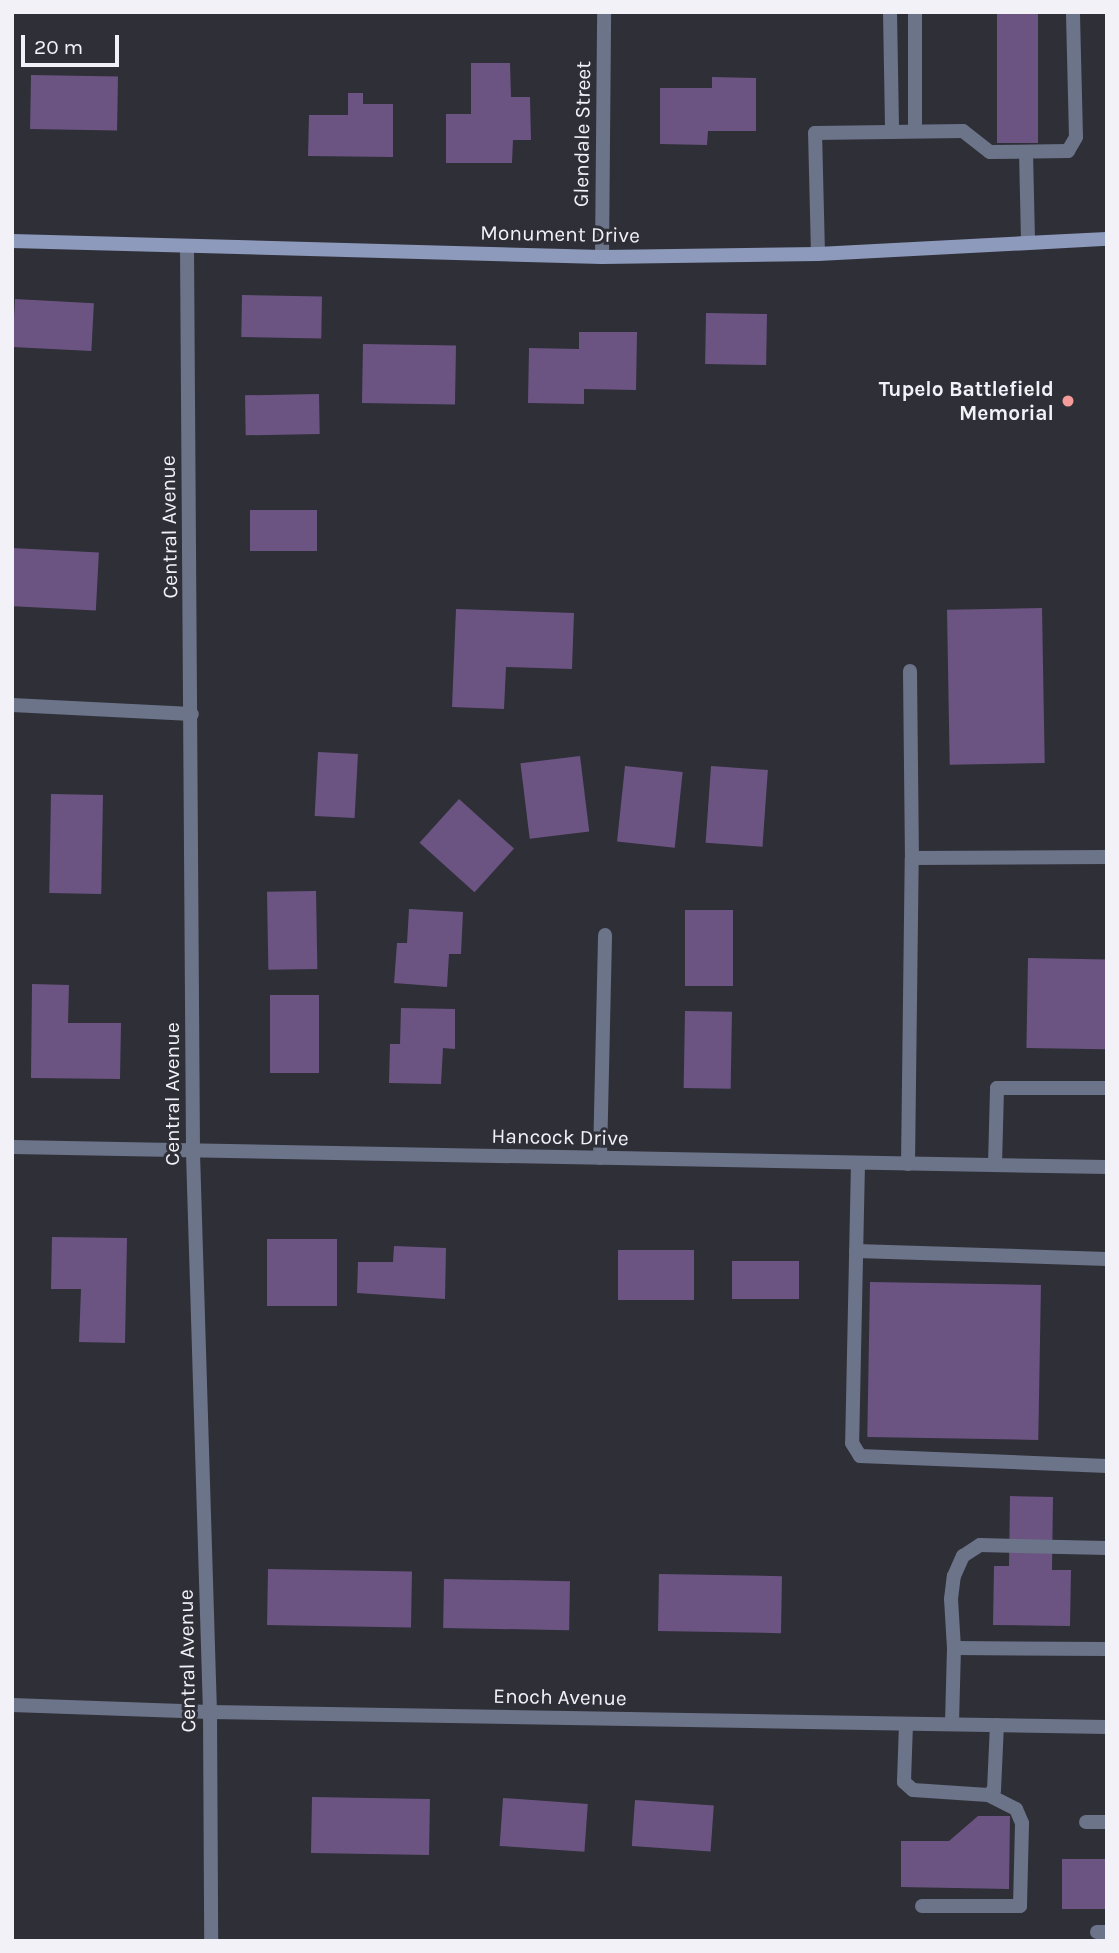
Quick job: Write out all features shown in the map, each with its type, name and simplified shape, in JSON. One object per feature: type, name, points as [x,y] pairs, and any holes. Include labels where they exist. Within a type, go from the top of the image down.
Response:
[{"type":"street","name":"Glendale Street","points":[[602,257],[604,12]]},
{"type":"street","points":[[890,12],[892,132]]},
{"type":"street","points":[[915,12],[915,131]]},
{"type":"street","points":[[818,254],[815,133],[963,131],[990,152],[1069,151],[1076,136],[1073,12]]},
{"type":"street","points":[[1026,152],[1028,243]]},
{"type":"street","name":"Monument Drive","points":[[12,241],[602,257],[818,254],[1107,239]]},
{"type":"street","name":"Central Avenue","points":[[187,247],[193,1153],[210,1712],[211,1941]]},
{"type":"street","points":[[908,1164],[912,858],[910,671]]},
{"type":"street","points":[[12,705],[192,714]]},
{"type":"street","points":[[912,858],[1107,857]]},
{"type":"street","points":[[600,1158],[605,935]]},
{"type":"street","points":[[995,1165],[997,1088],[1107,1088]]},
{"type":"street","name":"Hancock Drive","points":[[12,1147],[193,1153],[1107,1167]]},
{"type":"street","points":[[858,1163],[852,1443],[860,1456],[1107,1466]]},
{"type":"street","points":[[856,1251],[1107,1259]]},
{"type":"street","points":[[952,1724],[954,1648],[951,1599],[954,1576],[963,1556],[980,1545],[1107,1548]]},
{"type":"street","points":[[954,1648],[1107,1649]]},
{"type":"street","name":"Enoch Avenue","points":[[12,1705],[210,1712],[1107,1727]]},
{"type":"street","points":[[906,1724],[904,1782],[913,1790],[988,1795],[1016,1809],[1022,1823],[1020,1906],[922,1906]]},
{"type":"street","points":[[988,1795],[994,1790],[997,1725]]},
{"type":"street","points":[[1086,1822],[1107,1822]]},
{"type":"building","points":[[997,12],[1038,12],[1038,143],[997,143]]},
{"type":"building","points":[[471,63],[510,63],[511,97],[530,97],[531,140],[513,140],[512,163],[446,163],[446,114],[471,114]]},
{"type":"building","points":[[31,75],[118,77],[117,131],[30,129]]},
{"type":"building","points":[[712,77],[756,78],[756,131],[708,131],[707,145],[660,144],[660,88],[712,88]]},
{"type":"building","points":[[348,93],[363,93],[363,104],[393,104],[393,157],[308,156],[309,115],[348,115]]},
{"type":"building","points":[[242,295],[322,296],[321,338],[241,337]]},
{"type":"building","points":[[15,299],[94,303],[91,351],[12,347]]},
{"type":"building","points":[[706,313],[767,314],[766,365],[705,364]]},
{"type":"building","points":[[579,332],[637,332],[636,390],[584,389],[584,404],[528,403],[529,348],[579,349]]},
{"type":"building","points":[[363,344],[456,346],[455,405],[362,403]]},
{"type":"building","points":[[319,394],[320,434],[246,435],[245,395]]},
{"type":"building","points":[[250,510],[317,510],[317,551],[250,551]]},
{"type":"building","points":[[12,548],[99,553],[96,610],[12,606]]},
{"type":"building","points":[[1042,608],[1045,763],[950,765],[947,610]]},
{"type":"building","points":[[456,609],[574,613],[572,669],[506,667],[504,709],[452,707]]},
{"type":"building","points":[[318,752],[358,754],[355,818],[315,816]]},
{"type":"building","points":[[580,756],[589,831],[530,839],[520,763]]},
{"type":"building","points":[[625,766],[683,772],[675,848],[617,842]]},
{"type":"building","points":[[711,766],[768,770],[762,847],[706,843]]},
{"type":"building","points":[[51,794],[103,795],[101,894],[49,893]]},
{"type":"building","points":[[459,799],[514,849],[475,892],[420,843]]},
{"type":"building","points":[[316,891],[317,969],[268,970],[267,892]]},
{"type":"building","points":[[409,909],[463,912],[461,954],[449,954],[447,987],[394,983],[397,943],[407,943]]},
{"type":"building","points":[[685,910],[733,910],[733,986],[685,986]]},
{"type":"building","points":[[1028,958],[1107,959],[1105,1049],[1026,1048]]},
{"type":"building","points":[[32,984],[69,985],[68,1023],[121,1023],[120,1079],[31,1078]]},
{"type":"building","points":[[270,995],[319,995],[319,1073],[270,1073]]},
{"type":"building","points":[[401,1008],[455,1009],[455,1049],[443,1048],[441,1084],[389,1083],[390,1044],[400,1044]]},
{"type":"building","points":[[685,1011],[732,1012],[731,1089],[684,1088]]},
{"type":"building","points":[[52,1237],[127,1238],[125,1343],[79,1342],[81,1289],[51,1289]]},
{"type":"building","points":[[267,1239],[337,1239],[337,1306],[267,1306]]},
{"type":"building","points":[[394,1246],[446,1248],[445,1299],[357,1293],[358,1262],[393,1262]]},
{"type":"building","points":[[618,1250],[694,1250],[694,1300],[618,1300]]},
{"type":"building","points":[[732,1261],[799,1261],[799,1299],[732,1299]]},
{"type":"building","points":[[870,1282],[1041,1285],[1038,1440],[867,1437]]},
{"type":"building","points":[[1010,1496],[1053,1497],[1052,1570],[1071,1570],[1070,1626],[993,1625],[994,1566],[1009,1566]]},
{"type":"building","points":[[268,1569],[412,1572],[411,1628],[267,1625]]},
{"type":"building","points":[[659,1574],[782,1576],[781,1633],[658,1631]]},
{"type":"building","points":[[444,1579],[570,1581],[569,1630],[443,1628]]},
{"type":"building","points":[[312,1797],[430,1799],[429,1855],[311,1853]]},
{"type":"building","points":[[503,1798],[588,1804],[584,1852],[500,1846]]},
{"type":"building","points":[[635,1800],[714,1806],[711,1851],[632,1846]]},
{"type":"building","points":[[978,1816],[1010,1816],[1009,1889],[901,1887],[901,1841],[949,1841]]},
{"type":"building","points":[[1062,1859],[1107,1859],[1107,1909],[1062,1909]]},
{"type":"place","name":"Tupelo Battlefield Memorial","points":[[1068,401]]}]
